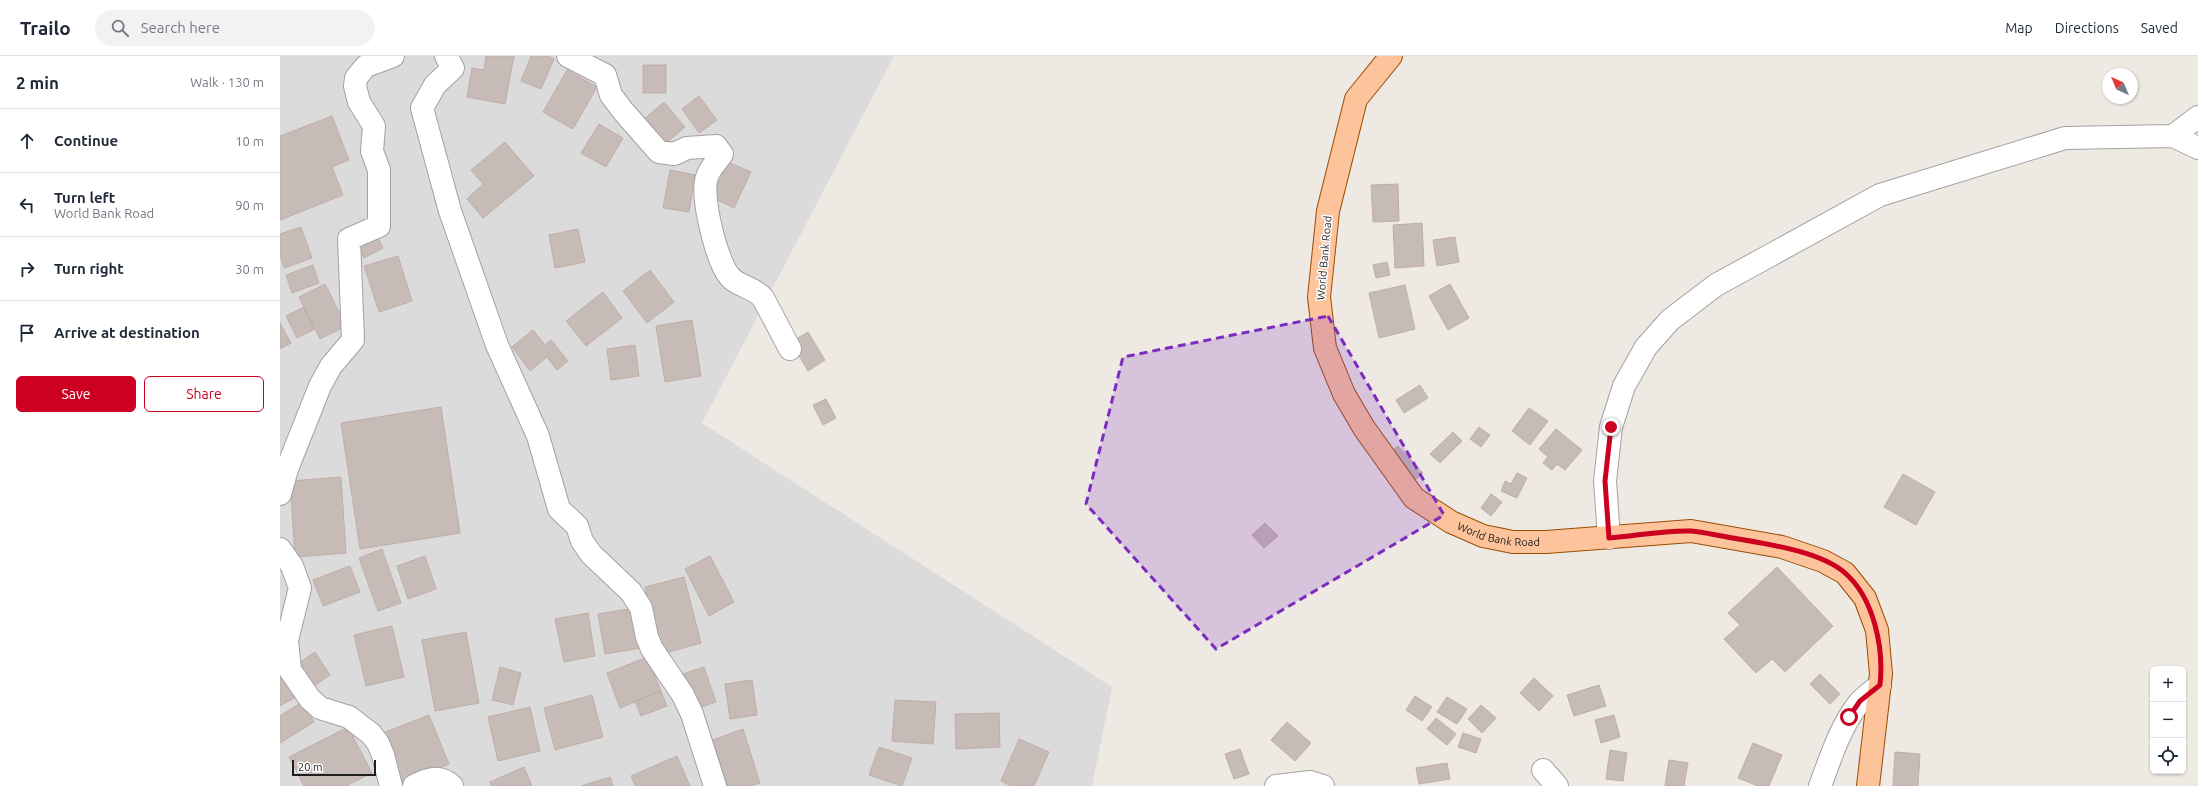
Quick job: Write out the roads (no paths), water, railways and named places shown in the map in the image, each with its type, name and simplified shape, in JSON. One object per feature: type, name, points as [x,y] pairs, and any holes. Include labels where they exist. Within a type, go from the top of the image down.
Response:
[{"type":"main road","name":"World Bank Road","points":[[1391,56],[1356,99],[1328,211],[1319,297],[1325,348],[1344,394],[1364,428],[1414,498],[1451,522],[1483,536],[1513,542],[1546,542],[1691,531],[1782,547],[1829,564],[1845,572],[1865,598],[1877,630],[1882,674],[1868,786]]},
{"type":"street","points":[[280,494],[287,469],[320,386],[331,366],[353,340],[349,240],[379,226],[379,170],[372,151],[374,126],[359,102],[354,86],[356,78],[366,66],[393,56]]},
{"type":"street","points":[[446,56],[453,68],[435,85],[422,108],[450,211],[485,313],[538,436],[559,509],[577,526],[582,541],[591,554],[632,592],[641,608],[647,638],[652,649],[683,695],[692,714],[715,786]]},
{"type":"street","points":[[568,56],[605,75],[612,95],[623,111],[659,152],[674,154],[687,148],[716,146],[722,154],[707,176],[705,182],[707,212],[714,238],[730,277],[759,292],[790,349]]},
{"type":"street","points":[[2173,136],[2198,117]]},
{"type":"street","points":[[1609,538],[1605,481],[1611,427],[1624,386],[1646,347],[1670,320],[1716,286],[1880,195],[2065,138],[2173,136],[2198,148]]},
{"type":"street","points":[[280,549],[294,571],[300,588],[287,640],[290,670],[310,699],[320,708],[349,717],[371,734],[383,755],[391,786]]},
{"type":"street","points":[[1820,786],[1836,742],[1849,717],[1860,701],[1880,685]]},
{"type":"street","points":[[414,786],[429,778],[446,781],[452,786]]},
{"type":"street","points":[[1276,786],[1310,782],[1323,786]]}]
